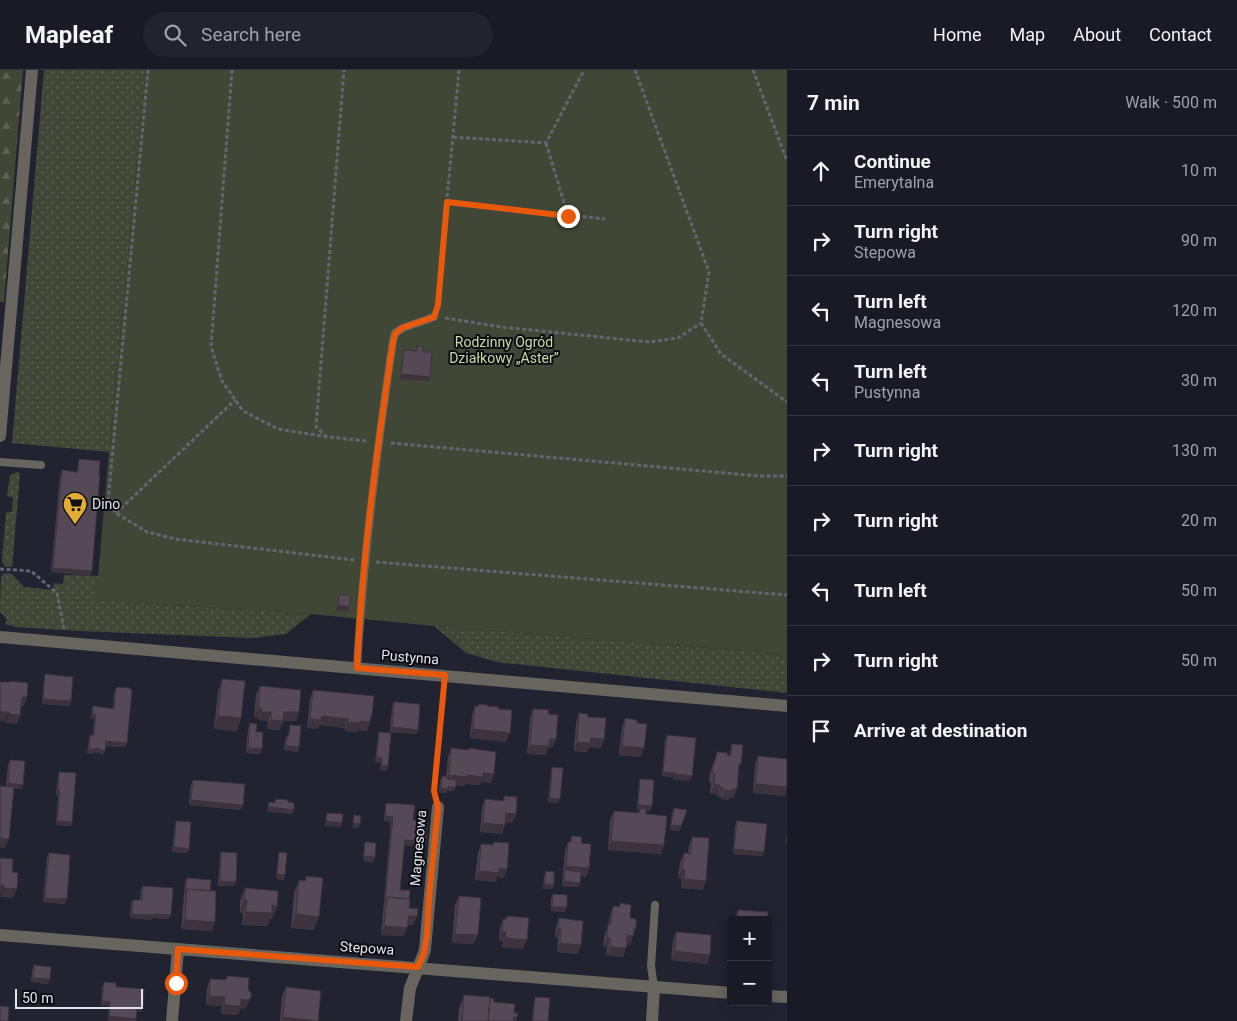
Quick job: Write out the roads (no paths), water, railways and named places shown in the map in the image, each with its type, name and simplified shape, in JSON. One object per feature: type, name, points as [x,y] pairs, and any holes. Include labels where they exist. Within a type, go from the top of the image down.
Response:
[{"type":"street","points":[[0,436],[32,70]]},
{"type":"street","name":"Pustynna","points":[[0,637],[787,706]]},
{"type":"street","name":"Magnesowa","points":[[406,1021],[410,988],[425,949],[438,807]]},
{"type":"street","name":"Stepowa","points":[[0,935],[727,993]]},
{"type":"street","points":[[172,1021],[178,949]]},
{"type":"street","points":[[652,1021],[654,987]]},
{"type":"street","points":[[772,996],[787,997]]},
{"type":"lane","points":[[357,668],[365,561],[378,442],[393,341],[395,334],[402,328],[434,317]]},
{"type":"lane","points":[[0,462],[41,465]]},
{"type":"lane","points":[[654,987],[652,966],[655,905]]},
{"type":"place","name":"Dino","points":[[75,525]]},
{"type":"park label","name":"Rodzinny Ogród Działkowy „Aster”","points":[[504,350]]}]
